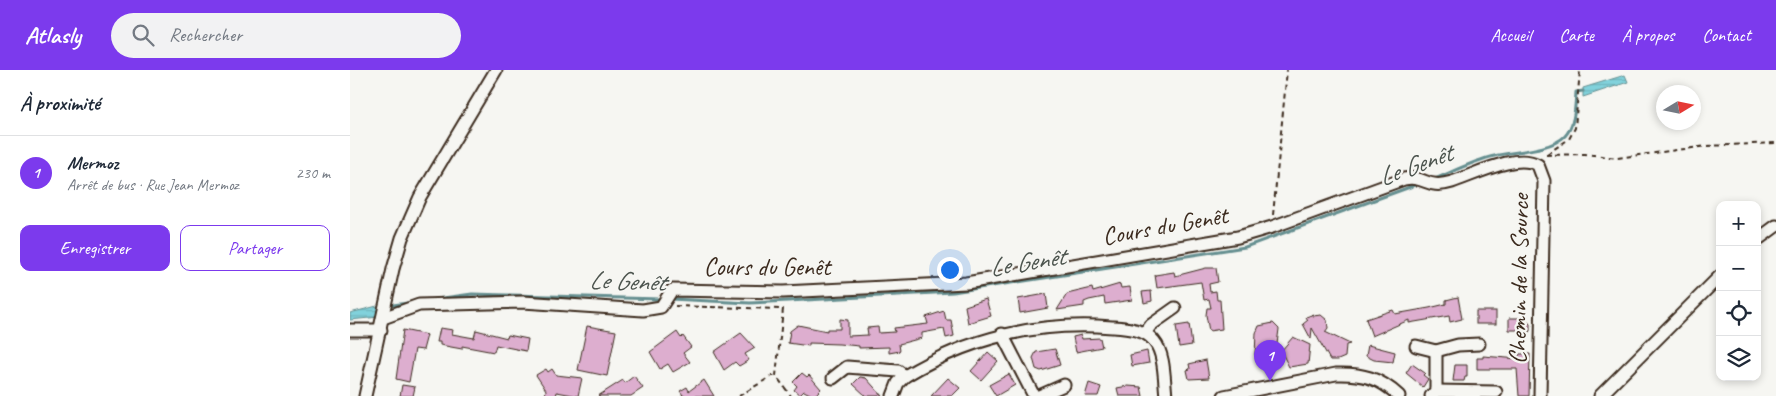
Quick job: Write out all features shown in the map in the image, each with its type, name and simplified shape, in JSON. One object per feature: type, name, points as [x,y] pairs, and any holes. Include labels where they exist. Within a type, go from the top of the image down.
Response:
[{"type":"street","points":[[365,396],[402,238],[420,197],[496,70]]},
{"type":"street","name":"Cours du Genêt","points":[[350,330],[382,324],[419,305],[523,302],[643,310],[661,307],[672,290],[685,289],[737,293],[966,283],[1238,237],[1272,227],[1404,179],[1416,178],[1425,182],[1442,185],[1518,161],[1532,162],[1538,165]]},
{"type":"street","name":"Chemin de la Source","points":[[1538,165],[1543,175],[1544,186],[1540,396]]},
{"type":"street","points":[[1761,237],[1776,226]]},
{"type":"street","points":[[1600,396],[1716,280]]},
{"type":"street","points":[[1145,333],[1151,325],[1175,308]]},
{"type":"street","points":[[893,396],[898,383],[905,376],[969,345],[1002,334],[1054,325],[1120,328],[1145,333],[1158,346],[1166,396]]},
{"type":"street","points":[[1002,334],[1034,396]]},
{"type":"street","points":[[1416,346],[1436,351],[1458,345],[1479,344]]},
{"type":"street","points":[[1436,351],[1434,393],[1496,392]]},
{"type":"street","points":[[833,378],[847,367],[898,371],[905,376]]},
{"type":"street","points":[[1224,396],[1336,374],[1352,373],[1368,375],[1399,396]]},
{"type":"street","points":[[1039,396],[1064,385]]},
{"type":"path","points":[[1272,227],[1287,70]]},
{"type":"path","points":[[1538,165],[1546,155],[1564,144],[1573,133],[1580,89],[1580,70]]},
{"type":"path","points":[[1546,155],[1585,154],[1617,158],[1707,146],[1776,143]]},
{"type":"path","points":[[668,298],[678,306],[783,309],[776,376],[792,396]]},
{"type":"path","points":[[739,396],[772,376],[776,376]]},
{"type":"water","points":[[1625,75],[1628,82],[1583,97],[1583,88]]},
{"type":"water","points":[[381,305],[379,317],[350,320],[350,313]]},
{"type":"building","points":[[1206,268],[1216,268],[1218,282],[1209,284],[1210,292],[1216,291],[1217,300],[1220,300],[1222,329],[1209,331],[1206,315],[1207,308],[1211,308],[1209,299],[1204,300],[1201,282],[1157,288],[1155,275],[1174,272],[1175,276]]},
{"type":"building","points":[[1120,284],[1121,288],[1130,287],[1132,300],[1105,304],[1104,297],[1084,302],[1084,306],[1057,310],[1067,294],[1092,288],[1093,292]]},
{"type":"building","points":[[1151,291],[1152,301],[1144,303],[1142,292]]},
{"type":"building","points":[[1046,294],[1048,308],[1020,313],[1018,299]]},
{"type":"building","points":[[1458,297],[1462,319],[1450,322],[1449,316],[1409,323],[1409,320],[1372,336],[1366,319],[1393,310],[1395,314],[1446,304],[1446,300]]},
{"type":"building","points":[[986,299],[991,316],[968,323],[965,306]]},
{"type":"building","points":[[944,311],[946,320],[951,320],[954,336],[946,338],[944,329],[922,333],[922,338],[899,344],[900,351],[889,353],[889,347],[859,348],[859,346],[839,344],[809,343],[809,346],[788,343],[790,331],[798,325],[827,331],[827,329],[840,329],[840,319],[848,320],[848,336],[868,335],[867,328],[878,327],[879,333],[895,332],[894,328],[928,324],[926,317]]},
{"type":"building","points":[[1476,311],[1496,311],[1496,324],[1476,324]]},
{"type":"building","points":[[1314,314],[1313,316],[1321,315],[1327,320],[1328,328],[1325,332],[1350,344],[1346,345],[1345,357],[1338,360],[1330,360],[1312,328],[1311,339],[1303,324],[1308,320],[1306,317]]},
{"type":"building","points":[[1509,318],[1525,318],[1530,324],[1530,331],[1524,337],[1518,330],[1509,330]]},
{"type":"building","points":[[1273,323],[1279,329],[1277,344],[1262,347],[1255,355],[1256,333],[1259,326]]},
{"type":"building","points":[[1189,324],[1192,345],[1179,347],[1176,326]]},
{"type":"building","points":[[587,326],[616,331],[607,376],[578,370]]},
{"type":"building","points":[[440,328],[453,330],[452,334],[474,338],[476,330],[507,338],[508,335],[528,339],[526,351],[496,345],[494,352],[462,346],[462,349],[440,345],[440,342],[437,342]]},
{"type":"building","points":[[403,330],[427,335],[423,350],[415,349],[409,382],[396,379]]},
{"type":"building","points":[[677,332],[681,338],[683,336],[691,347],[683,353],[690,362],[673,372],[668,364],[660,369],[650,352]]},
{"type":"building","points":[[741,333],[755,348],[745,354],[749,360],[739,366],[735,362],[724,370],[714,352]]},
{"type":"building","points":[[1081,335],[1082,339],[1100,338],[1102,347],[1076,352],[1073,337]]},
{"type":"building","points":[[1293,337],[1310,345],[1308,364],[1289,367],[1281,351]]},
{"type":"building","points":[[1368,345],[1395,352],[1393,362],[1374,360],[1366,356]]},
{"type":"building","points":[[1055,349],[1060,365],[1041,371],[1036,369],[1033,358],[1036,352]]},
{"type":"building","points":[[1147,351],[1149,363],[1132,366],[1130,355]]},
{"type":"building","points":[[988,352],[998,361],[981,380],[971,371]]},
{"type":"building","points":[[1519,354],[1530,354],[1529,396],[1519,396],[1517,369],[1477,369],[1477,358],[1483,358],[1483,356],[1519,359]]},
{"type":"building","points":[[1206,360],[1209,378],[1189,379],[1187,370],[1190,369],[1189,364]]},
{"type":"building","points":[[1412,364],[1425,373],[1423,375],[1428,379],[1423,387],[1406,373]]},
{"type":"building","points":[[1455,365],[1467,365],[1467,377],[1465,377],[1464,381],[1453,381]]},
{"type":"building","points":[[546,369],[548,372],[552,369],[556,375],[582,378],[578,396],[557,392],[556,396],[545,396],[546,390],[536,375]]},
{"type":"building","points":[[802,373],[807,377],[809,375],[821,389],[814,396],[804,391],[800,395],[794,390],[797,386],[793,382]]},
{"type":"building","points":[[1009,374],[1015,385],[996,396],[989,385]]},
{"type":"building","points":[[634,376],[643,388],[631,396],[598,396],[623,380],[625,383]]},
{"type":"building","points":[[860,377],[866,378],[882,396],[866,396],[853,384]]},
{"type":"building","points":[[948,378],[960,388],[952,396],[931,396]]},
{"type":"building","points":[[704,380],[714,396],[681,396],[683,395],[680,391],[687,387],[689,391]]},
{"type":"building","points":[[1089,383],[1101,387],[1098,396],[1085,396]]},
{"type":"building","points":[[402,385],[415,387],[413,396],[400,396]]},
{"type":"building","points":[[1128,386],[1141,387],[1143,396],[1119,396],[1117,388]]},
{"type":"waterway","name":"Le Genêt","points":[[1432,180],[1486,158],[1541,148],[1558,141],[1565,136],[1571,127],[1576,92],[1583,91]]},
{"type":"waterway","name":"Le Genêt","points":[[670,299],[750,303],[953,292],[1245,247],[1421,183]]},
{"type":"waterway","name":"Le Genêt","points":[[393,305],[472,294],[661,299]]},
{"type":"place","name":"Mermoz","points":[[1270,381]]}]
